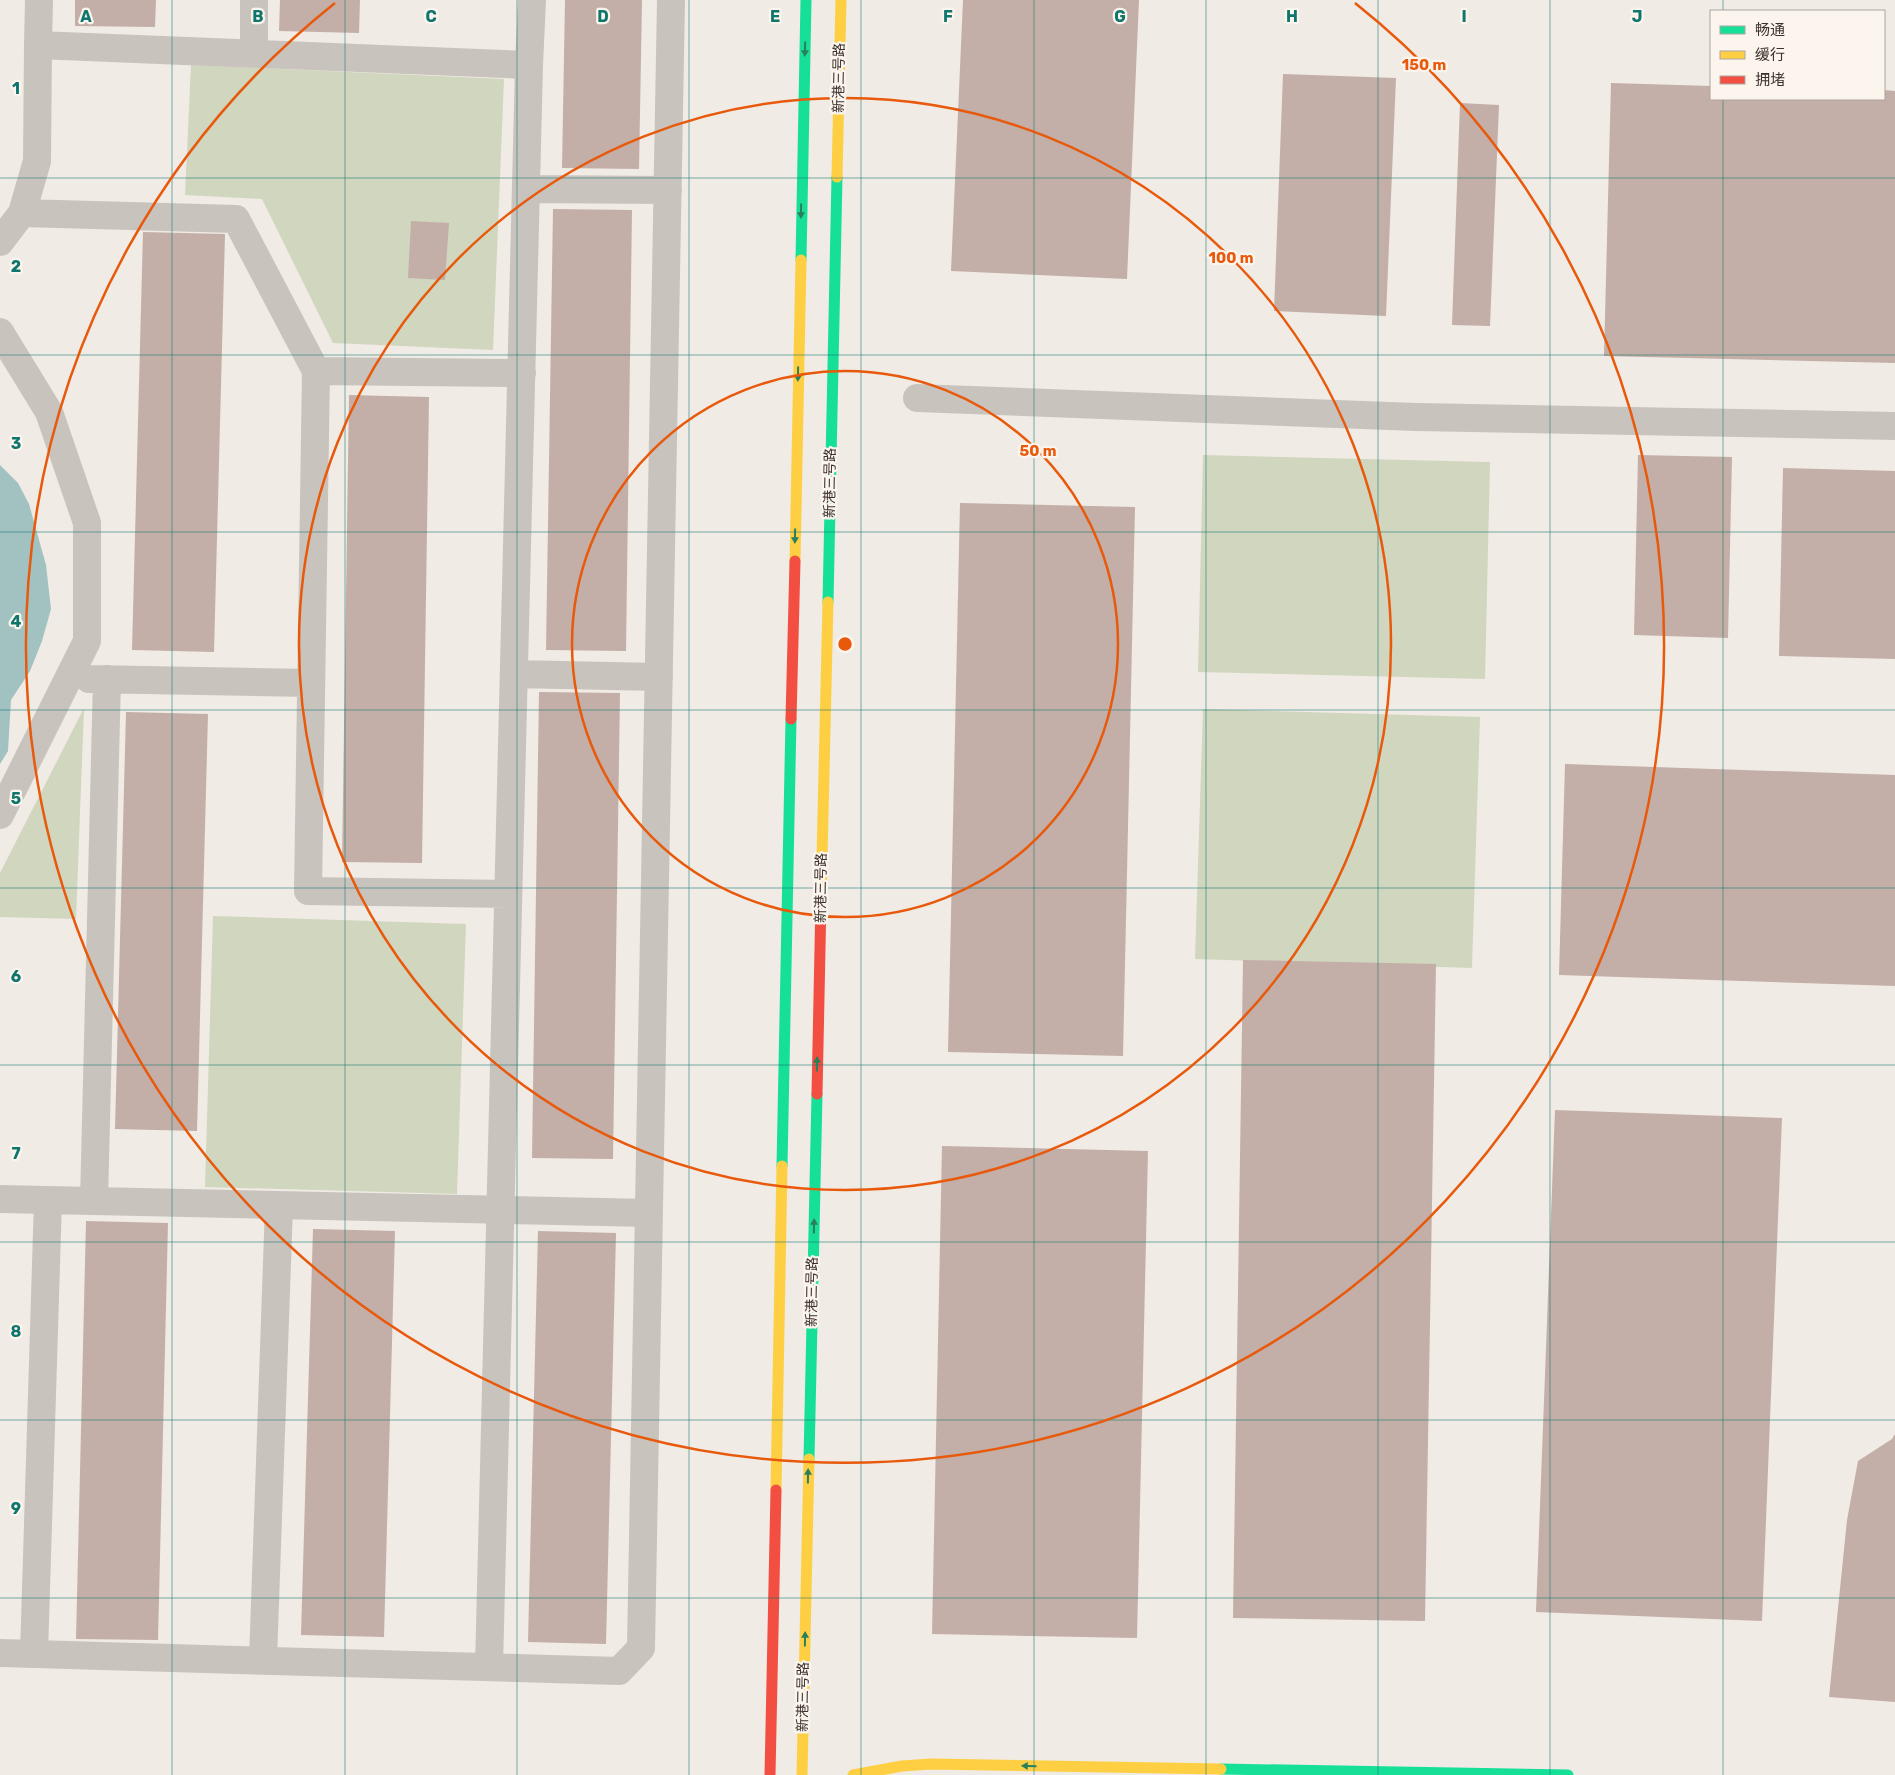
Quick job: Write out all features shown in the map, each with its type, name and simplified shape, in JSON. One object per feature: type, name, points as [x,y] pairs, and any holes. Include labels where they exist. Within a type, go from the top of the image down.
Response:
[{"type":"main road","points":[[770,1775],[806,0]]},
{"type":"main road","name":"新港三号路","points":[[802,1775],[841,0]]},
{"type":"main road","points":[[853,1775],[902,1766],[931,1764],[1568,1775]]},
{"type":"street","points":[[0,242],[22,212],[37,161],[39,0]]},
{"type":"street","points":[[254,0],[254,53]]},
{"type":"street","points":[[489,1667],[532,0]]},
{"type":"street","points":[[0,1653],[619,1671],[641,1648],[671,0]]},
{"type":"street","points":[[38,45],[529,64]]},
{"type":"street","points":[[526,189],[668,190]]},
{"type":"street","points":[[22,212],[236,219],[316,372],[308,891],[508,894]]},
{"type":"street","points":[[0,332],[49,412],[87,523],[86,641],[0,815]]},
{"type":"street","points":[[316,372],[522,373]]},
{"type":"street","points":[[917,398],[1416,417],[1895,426]]},
{"type":"street","points":[[514,674],[659,677]]},
{"type":"street","points":[[68,678],[311,683]]},
{"type":"street","points":[[94,1201],[107,679]]},
{"type":"street","points":[[0,1199],[649,1213]]},
{"type":"street","points":[[34,1654],[48,1200]]},
{"type":"street","points":[[263,1660],[279,1206]]},
{"type":"green space","points":[[191,65],[504,79],[493,350],[333,343],[262,199],[185,195]]},
{"type":"green space","points":[[1203,455],[1490,462],[1485,679],[1198,672]]},
{"type":"green space","points":[[84,708],[76,919],[0,917],[0,873]]},
{"type":"green space","points":[[1203,709],[1480,717],[1472,968],[1195,959]]},
{"type":"green space","points":[[213,916],[466,924],[457,1194],[205,1187]]},
{"type":"water","points":[[0,465],[18,483],[29,504],[46,565],[51,609],[42,641],[30,671],[11,700],[8,751],[0,764]]},
{"type":"building","points":[[75,0],[156,0],[155,27],[75,26]]},
{"type":"building","points":[[280,0],[360,0],[359,33],[279,31]]},
{"type":"building","points":[[565,0],[642,0],[639,169],[562,168]]},
{"type":"building","points":[[963,0],[1139,0],[1127,279],[951,271]]},
{"type":"building","points":[[1283,74],[1396,78],[1386,316],[1274,311]]},
{"type":"building","points":[[1611,83],[1710,86],[1710,100],[1885,100],[1885,90],[1895,91],[1895,363],[1604,356]]},
{"type":"building","points":[[1460,103],[1499,105],[1490,326],[1452,325]]},
{"type":"building","points":[[553,209],[632,210],[626,651],[546,650]]},
{"type":"building","points":[[411,221],[449,223],[445,280],[408,278]]},
{"type":"building","points":[[143,232],[225,234],[214,652],[132,650]]},
{"type":"building","points":[[349,395],[429,397],[422,863],[342,862]]},
{"type":"building","points":[[1638,455],[1732,457],[1728,638],[1634,635]]},
{"type":"building","points":[[1783,468],[1895,471],[1895,659],[1779,656]]},
{"type":"building","points":[[960,503],[1135,507],[1123,1056],[948,1052]]},
{"type":"building","points":[[539,692],[620,693],[613,1159],[532,1158]]},
{"type":"building","points":[[126,712],[208,714],[197,1131],[115,1129]]},
{"type":"building","points":[[1565,764],[1895,775],[1895,986],[1559,975]]},
{"type":"building","points":[[1243,960],[1436,964],[1425,1621],[1233,1618]]},
{"type":"building","points":[[1555,1110],[1782,1118],[1762,1621],[1536,1612]]},
{"type":"building","points":[[942,1146],[1148,1151],[1137,1638],[932,1634]]},
{"type":"building","points":[[86,1221],[168,1223],[158,1640],[76,1639]]},
{"type":"building","points":[[313,1229],[395,1231],[384,1637],[301,1635]]},
{"type":"building","points":[[538,1231],[616,1233],[606,1644],[528,1642]]},
{"type":"building","points":[[1895,1434],[1895,1702],[1829,1697],[1847,1520],[1858,1461],[1892,1439]]},
{"type":"traffic: fast","points":[[801,260],[806,0]]},
{"type":"traffic: fast","points":[[828,602],[837,177]]},
{"type":"traffic: fast","points":[[782,1166],[791,719]]},
{"type":"traffic: fast","points":[[809,1459],[817,1094]]},
{"type":"traffic: fast","points":[[1221,1769],[1568,1775]]},
{"type":"traffic: slow","points":[[837,177],[841,0]]},
{"type":"traffic: slow","points":[[795,561],[801,260]]},
{"type":"traffic: slow","points":[[821,900],[828,602]]},
{"type":"traffic: slow","points":[[776,1490],[782,1166]]},
{"type":"traffic: slow","points":[[802,1775],[809,1459]]},
{"type":"traffic: slow","points":[[853,1775],[902,1766],[931,1764],[1221,1769]]},
{"type":"traffic: jam","points":[[791,719],[795,561]]},
{"type":"traffic: jam","points":[[817,1094],[821,900]]},
{"type":"traffic: jam","points":[[770,1775],[776,1490]]}]
